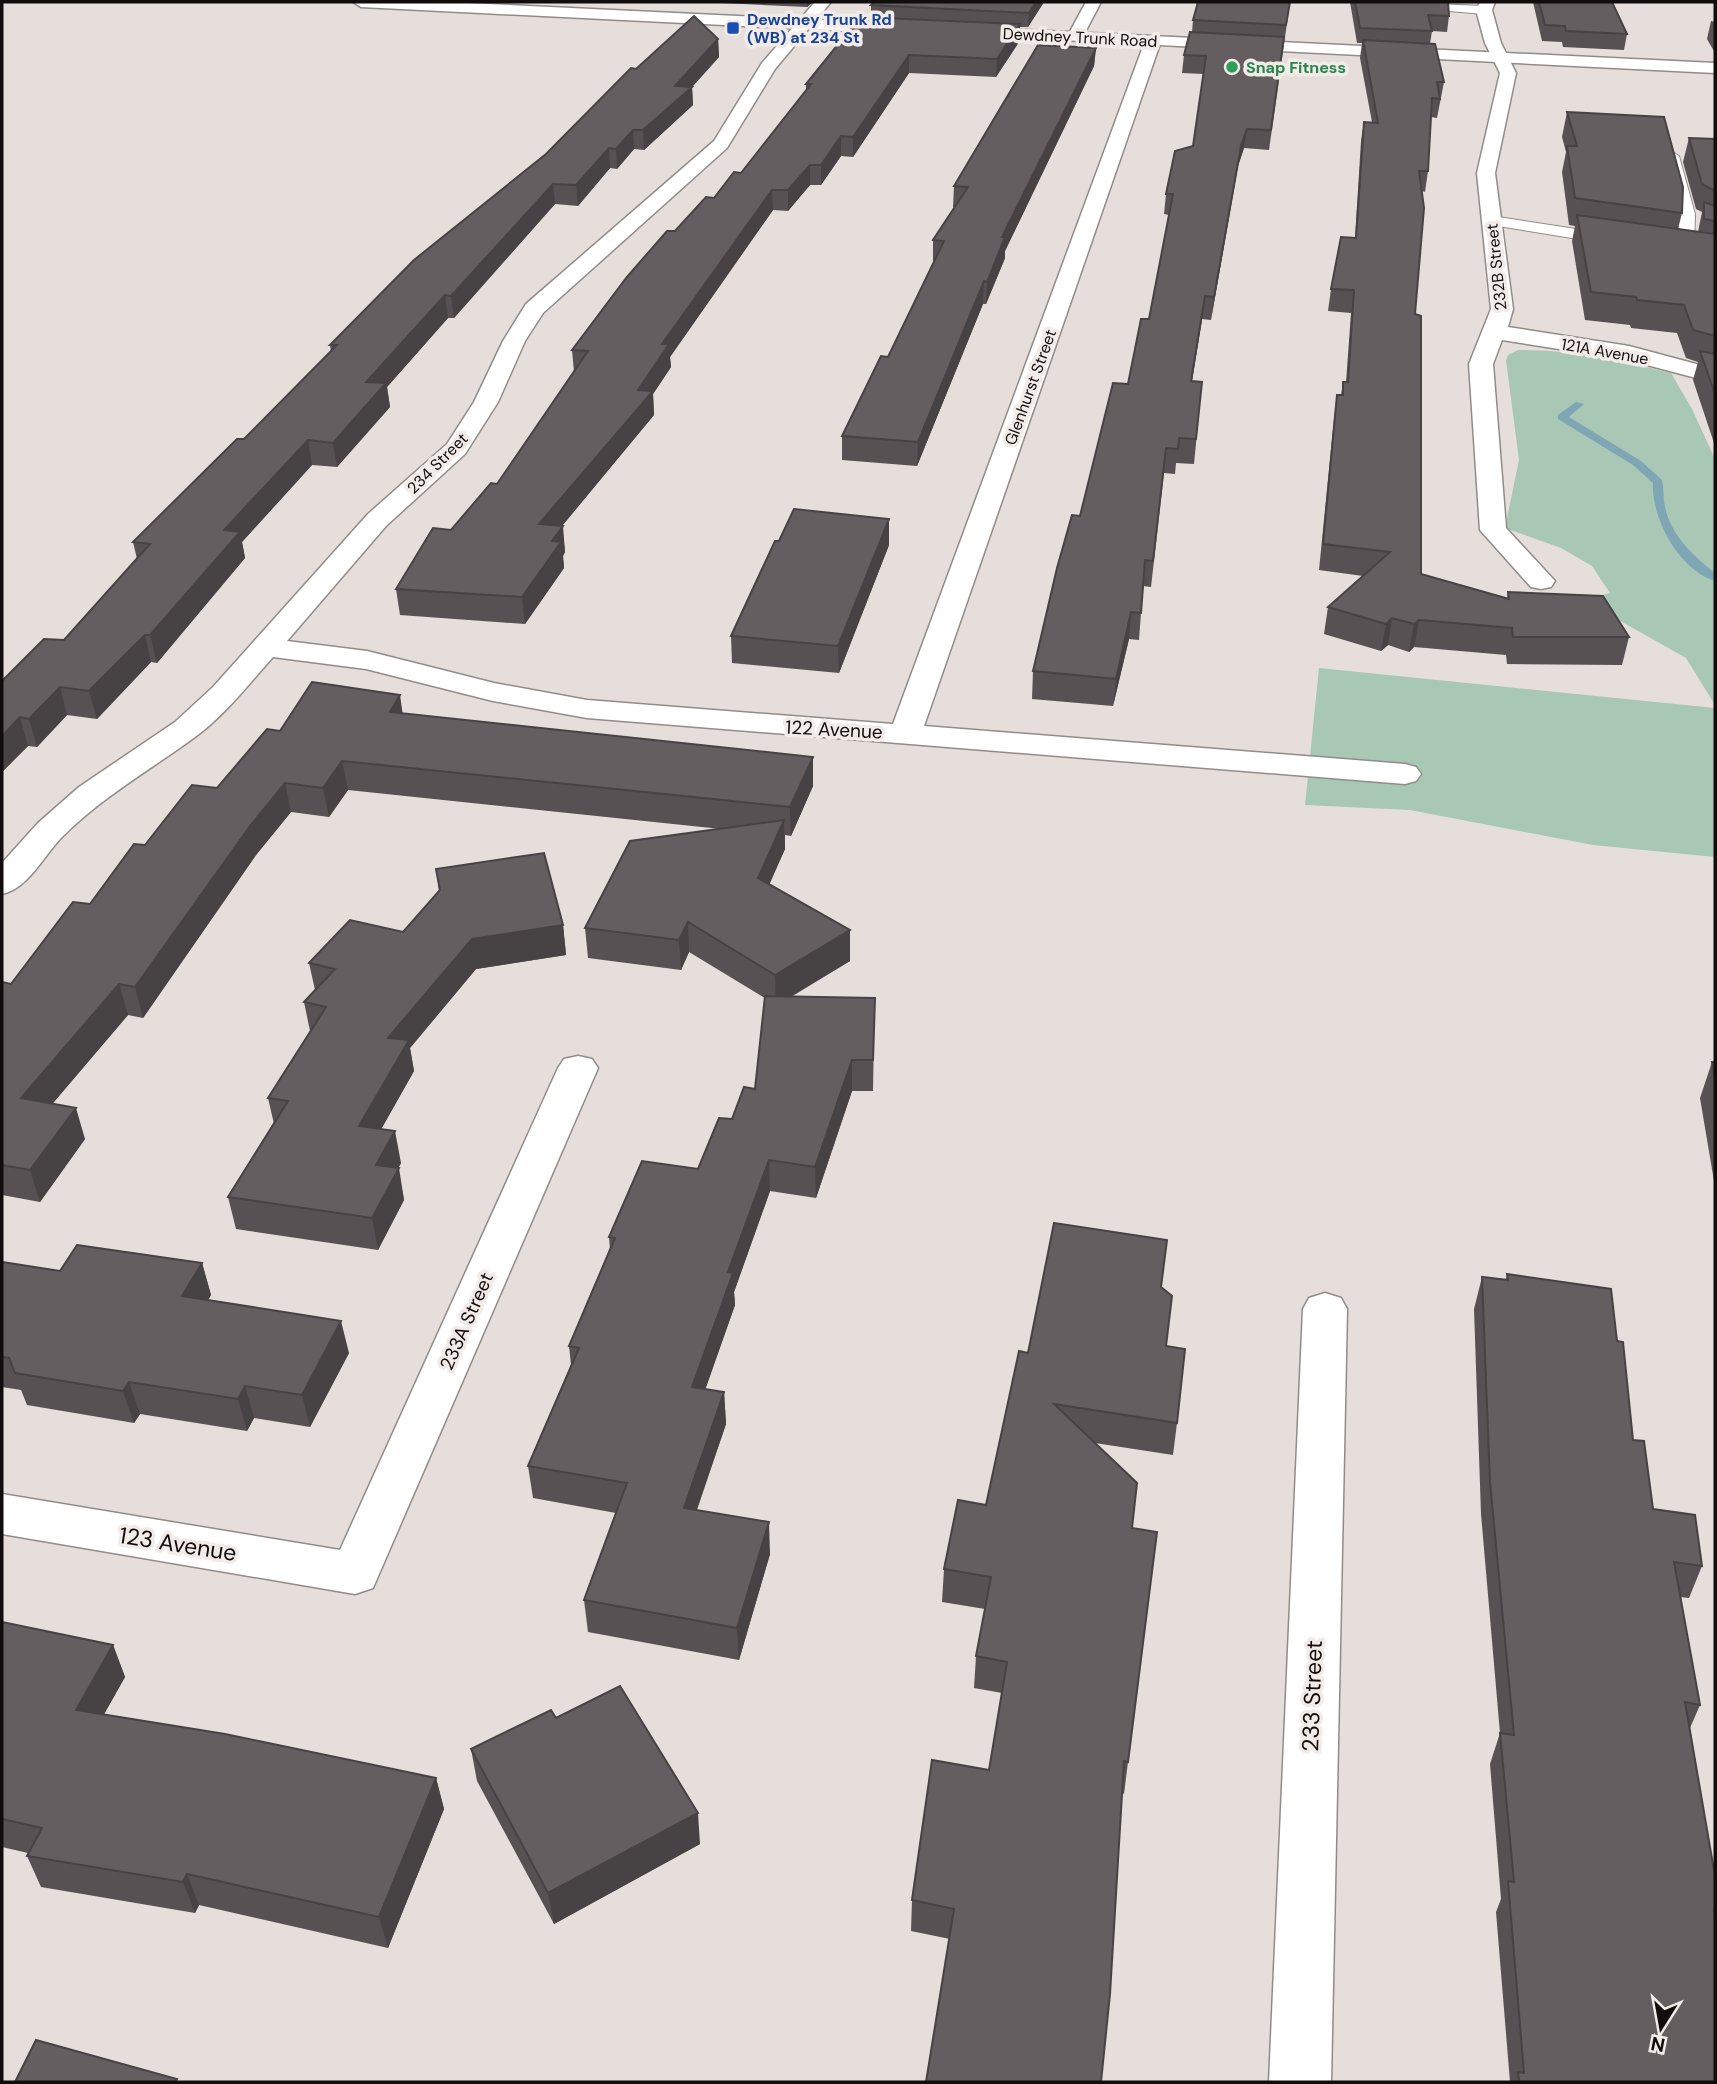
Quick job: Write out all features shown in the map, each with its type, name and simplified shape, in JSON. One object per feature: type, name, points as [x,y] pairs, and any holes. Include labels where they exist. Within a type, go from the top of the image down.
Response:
[{"type":"street","points":[[361,2],[927,30]]},
{"type":"street","name":"234 Street","points":[[2,884],[81,802],[194,722],[268,647],[377,520],[442,462],[468,433],[514,341],[534,309],[713,152],[737,123],[768,67],[823,2]]},
{"type":"street","points":[[1075,37],[1093,2]]},
{"type":"street","name":"232B Street","points":[[1485,6],[1495,48],[1508,69],[1507,86],[1486,173],[1502,309],[1501,319],[1481,364],[1493,530],[1541,581]]},
{"type":"street","name":"Dewdney Trunk Road","points":[[954,32],[1715,68]]},
{"type":"street","name":"Glenhurst Street","points":[[906,732],[1153,41]]},
{"type":"street","name":"121A Avenue","points":[[1494,332],[1629,353],[1715,376]]},
{"type":"street","name":"122 Avenue","points":[[268,647],[367,660],[493,692],[587,709],[839,731],[906,732],[1405,774]]},
{"type":"street","name":"233A Street","points":[[355,1573],[578,1068]]},
{"type":"street","name":"233 Street","points":[[1300,2082],[1325,1309]]},
{"type":"street","name":"123 Avenue","points":[[2,1514],[355,1573]]},
{"type":"lane","points":[[1390,2],[1485,6]]},
{"type":"lane","points":[[1668,144],[1687,214],[1679,249],[1706,254]]},
{"type":"lane","points":[[1687,214],[1706,223]]},
{"type":"lane","points":[[1492,221],[1632,242]]},
{"type":"green space","points":[[1518,350],[1576,354],[1671,373],[1692,409],[1715,459],[1715,705],[1686,658],[1583,600],[1610,593],[1592,566],[1561,548],[1505,528],[1519,460],[1506,360],[1508,355]]},
{"type":"green space","points":[[1319,668],[1715,708],[1715,857],[1593,845],[1410,810],[1305,805]]},
{"type":"building","points":[[874,2],[1036,2],[1029,13],[871,5]]},
{"type":"building","points":[[1198,2],[1290,2],[1286,25],[1193,20]]},
{"type":"building","points":[[1355,2],[1448,2],[1449,16],[1428,15],[1432,31],[1360,28]]},
{"type":"building","points":[[1539,2],[1612,2],[1627,34],[1566,31],[1565,26],[1545,25]]},
{"type":"building","points":[[694,16],[718,39],[675,86],[692,87],[643,130],[633,130],[616,149],[609,148],[576,185],[553,184],[451,296],[445,295],[366,382],[386,383],[333,443],[308,440],[224,530],[240,532],[150,635],[145,635],[89,691],[60,687],[29,719],[20,717],[2,736],[2,681],[44,639],[64,640],[150,544],[133,542],[237,439],[244,439],[337,345],[330,345],[414,260],[546,154],[631,68],[636,69]]},
{"type":"building","points":[[860,17],[1020,24],[997,59],[909,55],[853,137],[841,136],[821,165],[810,165],[788,190],[772,190],[662,344],[669,344],[638,390],[653,391],[539,524],[563,526],[552,541],[561,542],[522,597],[396,589],[433,528],[451,530],[491,483],[497,484],[588,351],[572,350],[627,277],[667,231],[675,231],[706,197],[714,198],[734,172],[741,173],[811,84],[806,84]]},
{"type":"building","points":[[1190,32],[1284,37],[1271,130],[1247,129],[1241,146],[1214,297],[1205,296],[1191,381],[1202,382],[1196,439],[1179,438],[1178,449],[1166,448],[1153,561],[1145,560],[1141,613],[1131,612],[1116,679],[1033,671],[1057,568],[1072,515],[1080,516],[1113,383],[1128,384],[1141,319],[1149,319],[1173,194],[1166,194],[1175,151],[1193,146],[1206,56],[1184,55]]},
{"type":"building","points":[[1363,40],[1435,44],[1444,82],[1437,82],[1440,99],[1432,98],[1428,171],[1419,171],[1424,208],[1415,314],[1421,316],[1421,574],[1509,599],[1508,592],[1603,596],[1629,637],[1513,637],[1512,628],[1419,620],[1414,624],[1392,618],[1386,624],[1328,607],[1390,552],[1323,544],[1337,395],[1343,395],[1343,382],[1348,382],[1354,290],[1331,289],[1341,237],[1356,238],[1364,122],[1378,123]]},
{"type":"building","points":[[1038,45],[1096,48],[1002,237],[1005,237],[987,282],[984,281],[918,442],[842,436],[881,356],[888,357],[944,241],[933,240],[968,187],[954,186]]},
{"type":"building","points":[[1567,112],[1664,117],[1683,187],[1682,213],[1575,198],[1567,146],[1577,146]]},
{"type":"building","points":[[1689,138],[1715,139],[1715,191],[1702,184]]},
{"type":"building","points":[[1704,202],[1715,206],[1715,221],[1704,219]]},
{"type":"building","points":[[1577,215],[1715,234],[1715,336],[1693,330],[1684,305],[1591,292]]},
{"type":"building","points":[[1700,351],[1715,354],[1715,394]]},
{"type":"building","points":[[794,509],[889,519],[838,646],[731,636],[775,541],[779,541]]},
{"type":"building","points":[[312,682],[400,695],[390,712],[813,757],[790,807],[342,761],[323,788],[285,783],[250,826],[135,987],[119,984],[21,1098],[76,1108],[30,1170],[2,1165],[2,982],[11,984],[73,902],[90,904],[134,844],[145,845],[192,785],[217,788],[267,729],[280,731]]},
{"type":"building","points":[[784,820],[758,878],[850,930],[775,975],[688,922],[679,940],[585,928],[630,841]]},
{"type":"building","points":[[544,853],[563,925],[472,939],[388,1038],[409,1040],[359,1126],[395,1131],[376,1165],[399,1168],[372,1218],[228,1197],[288,1101],[268,1098],[326,1007],[304,1002],[335,969],[309,963],[350,920],[403,932],[440,890],[436,869]]},
{"type":"building","points":[[765,996],[875,998],[873,1060],[852,1060],[815,1167],[769,1160],[728,1272],[733,1273],[692,1387],[724,1392],[684,1508],[769,1522],[737,1628],[584,1600],[627,1483],[528,1466],[579,1348],[569,1346],[615,1238],[609,1237],[642,1161],[698,1169],[719,1118],[732,1119],[744,1087],[755,1089]]},
{"type":"building","points":[[1054,1223],[1167,1240],[1161,1287],[1172,1296],[1166,1346],[1185,1349],[1177,1423],[1054,1404],[1137,1483],[1132,1528],[1157,1532],[1128,1762],[1124,1761],[1110,1994],[1101,2082],[926,2082],[954,1909],[912,1900],[932,1760],[989,1770],[1007,1662],[976,1656],[991,1577],[944,1569],[958,1500],[986,1505],[1019,1351],[1028,1353]]},
{"type":"building","points":[[77,1245],[202,1263],[182,1296],[341,1321],[302,1395],[245,1386],[238,1399],[129,1382],[123,1391],[15,1373],[9,1358],[2,1357],[2,1262],[60,1271]]},
{"type":"building","points":[[1507,1274],[1611,1289],[1617,1341],[1623,1342],[1633,1440],[1644,1441],[1653,1509],[1695,1515],[1702,1566],[1674,1562],[1700,1705],[1685,1702],[1715,1876],[1715,2082],[1519,2082],[1518,2072],[1524,2073],[1508,1881],[1514,1882],[1500,1733],[1514,1735],[1490,1482],[1482,1277],[1508,1280]]},
{"type":"building","points":[[2,1622],[113,1645],[76,1710],[225,1734],[436,1778],[379,1917],[187,1874],[183,1882],[27,1856],[42,1828],[2,1819]]},
{"type":"building","points":[[620,1686],[698,1813],[548,1893],[471,1749],[551,1710],[556,1718]]},
{"type":"building","points":[[36,2040],[177,2079],[175,2082],[15,2082]]},
{"type":"waterway","points":[[1579,404],[1562,417],[1637,463],[1658,482],[1657,496],[1665,524],[1692,560],[1715,578]]},
{"type":"place","name":"Dewdney Trunk Rd (WB) at 234 St","points":[[733,28]]},
{"type":"place","name":"Snap Fitness","points":[[1232,67]]}]
